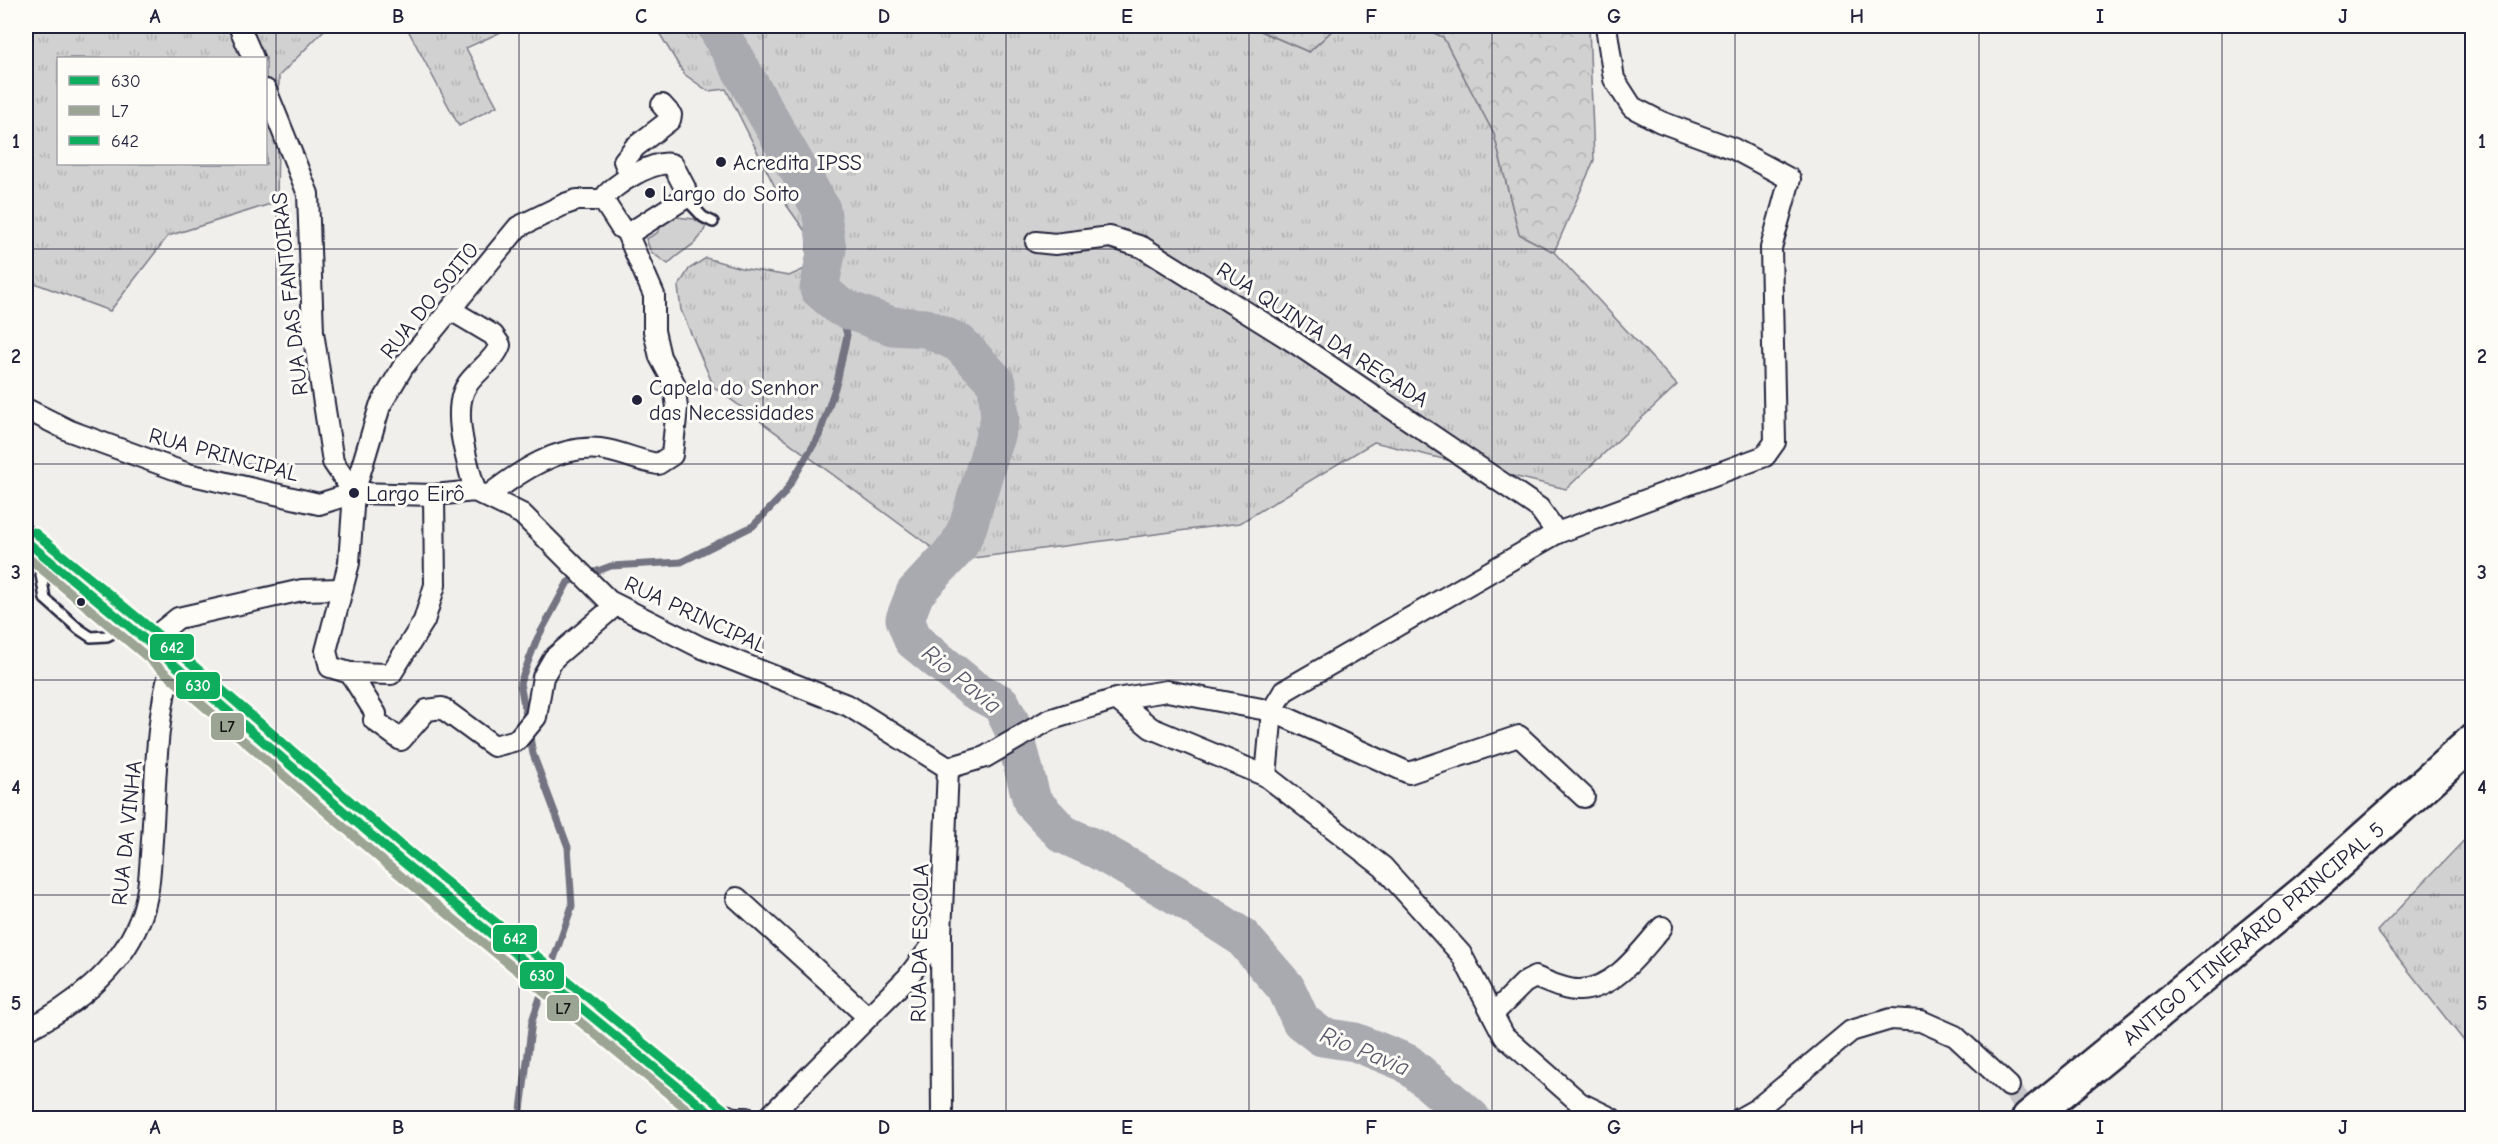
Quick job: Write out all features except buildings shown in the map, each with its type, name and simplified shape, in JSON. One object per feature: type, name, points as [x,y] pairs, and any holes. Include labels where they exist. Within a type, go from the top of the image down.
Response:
[{"type":"highway","name":"ANTIGO ITINERÁRIO PRINCIPAL 5","points":[[2029,1119],[2306,891],[2472,742]]},
{"type":"main road","points":[[32,546],[172,663],[392,853],[532,966],[702,1115]]},
{"type":"main road","points":[[603,1027],[667,1096],[702,1115]]},
{"type":"street","points":[[239,26],[253,57]]},
{"type":"street","points":[[1266,776],[1272,711],[1284,691],[1557,533],[1765,456],[1775,442],[1771,248],[1790,179],[1734,148],[1661,122],[1632,107],[1614,79],[1606,26]]},
{"type":"street","name":"RUA DAS FANTOIRAS","points":[[267,92],[308,194],[314,332],[333,462],[354,493]]},
{"type":"street","points":[[634,174],[624,165],[626,157],[635,147],[670,120],[671,115],[662,105]]},
{"type":"street","points":[[451,310],[493,335],[500,345],[465,387],[460,412],[464,450],[481,494],[565,451],[600,449],[658,464],[672,455],[677,408],[674,383],[660,357],[654,331],[654,295],[626,231],[603,200],[609,191],[634,174],[669,163],[674,165],[685,188],[685,198],[633,231],[626,231]]},
{"type":"street","name":"RUA DO SOITO","points":[[351,673],[330,667],[326,651],[349,563],[354,493],[380,406],[403,367],[518,226],[577,200],[603,200]]},
{"type":"street","name":"RUA QUINTA DA REGADA","points":[[1036,242],[1055,244],[1110,237],[1142,247],[1294,342],[1539,508],[1557,533]]},
{"type":"street","name":"RUA PRINCIPAL","points":[[26,409],[70,431],[188,474],[319,504],[354,493],[481,494],[522,514],[616,604],[700,647],[849,705],[948,768]]},
{"type":"street","points":[[351,673],[391,674],[424,621],[435,585],[434,495]]},
{"type":"street","points":[[137,634],[177,618],[302,590],[341,589]]},
{"type":"street","points":[[351,673],[376,714],[374,720],[401,740],[427,710],[442,708],[494,746],[517,740],[536,717],[543,678],[554,658],[616,604]]},
{"type":"street","name":"RUA DA VINHA","points":[[26,1030],[55,1016],[97,982],[126,948],[140,920],[149,883],[162,696],[172,663]]},
{"type":"street","points":[[948,768],[985,758],[1049,720],[1116,699],[1167,691],[1272,711],[1409,772],[1519,736],[1584,797]]},
{"type":"street","points":[[1116,699],[1151,728],[1266,776],[1383,867],[1461,954],[1504,1036],[1580,1103],[1611,1119]]},
{"type":"street","name":"RUA DA ESCOLA","points":[[942,1119],[941,934],[948,768]]},
{"type":"street","points":[[737,898],[867,1016]]},
{"type":"street","points":[[1493,1014],[1524,983],[1535,977],[1578,991],[1596,988],[1627,967],[1662,927]]},
{"type":"street","points":[[702,1115],[748,1119],[773,1115],[867,1016],[907,978],[941,934]]},
{"type":"street","points":[[1741,1119],[1757,1109],[1851,1031],[1891,1019],[1921,1021],[1955,1036],[2009,1086]]},
{"type":"lane","points":[[685,198],[703,217],[713,222]]},
{"type":"green space","points":[[26,26],[328,26],[279,76],[277,202],[168,236],[110,311],[26,280]]},
{"type":"green space","points":[[406,26],[514,26],[466,48],[497,106],[459,126]]},
{"type":"green space","points":[[655,26],[1249,26],[1309,52],[1337,26],[1419,26],[1443,37],[1494,134],[1519,234],[1554,252],[1677,385],[1566,489],[1374,442],[1240,523],[950,561],[714,387],[681,310],[678,287],[689,269],[706,258],[741,268],[789,276],[807,268],[807,234],[778,193],[726,89],[708,91],[684,74]]},
{"type":"green space","points":[[1249,26],[1337,26],[1309,52]]},
{"type":"green space","points":[[1419,26],[1589,26],[1594,160],[1554,252],[1519,234],[1494,134],[1443,37]]},
{"type":"green space","points":[[668,216],[694,219],[706,226],[699,239],[668,264],[651,252],[646,239],[657,233]]},
{"type":"green space","points":[[2472,832],[2472,1051],[2377,931]]},
{"type":"waterway","name":"Rio Pavia","points":[[716,26],[821,209],[827,249],[819,289],[840,307],[892,326],[926,328],[959,343],[997,383],[1000,419],[968,526],[958,547],[915,593],[905,619],[913,640],[973,689],[1001,704],[1013,728],[1032,801],[1063,834],[1098,850],[1180,897],[1242,937],[1286,988],[1301,1021],[1322,1037],[1355,1042],[1407,1063],[1471,1118]]},
{"type":"waterway","points":[[549,973],[572,906],[568,847],[533,754],[520,683],[537,639],[568,582],[611,566],[681,562],[753,526],[784,494],[819,436],[837,382],[847,335],[840,307]]},
{"type":"waterway","points":[[520,1118],[532,1021],[544,986]]},
{"type":"tunnel","points":[[2009,1086],[2034,1118]]},
{"type":"transit line","name":"642","points":[[34,532],[156,633],[400,844],[724,1109]]},
{"type":"transit line","name":"630","points":[[26,541],[148,642],[392,853],[716,1118]]},
{"type":"transit line","name":"L7","points":[[26,556],[140,651],[384,862],[698,1118]]},
{"type":"place","name":"Acredita IPSS","points":[[721,162]]},
{"type":"place","name":"Largo do Soito","points":[[650,193]]},
{"type":"place","name":"Capela do Senhor das Necessidades","points":[[637,400]]},
{"type":"place","name":"Largo Eirô","points":[[354,493]]}]
